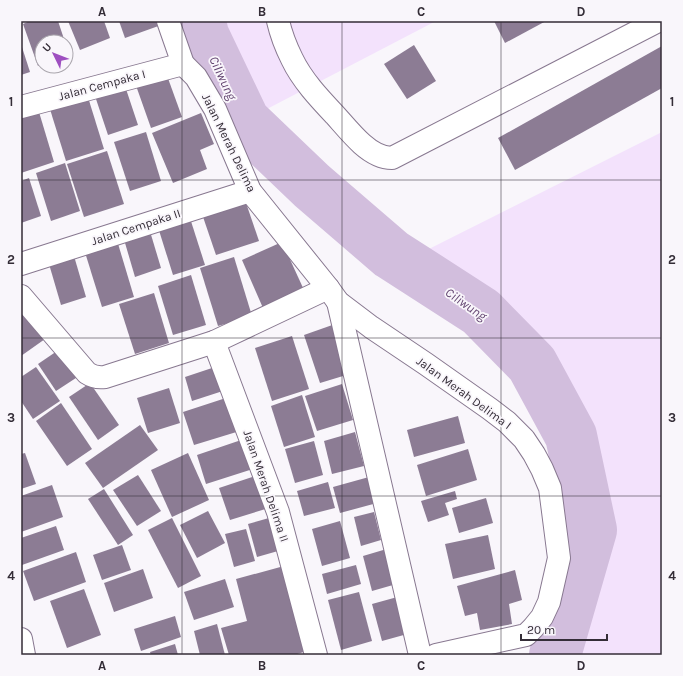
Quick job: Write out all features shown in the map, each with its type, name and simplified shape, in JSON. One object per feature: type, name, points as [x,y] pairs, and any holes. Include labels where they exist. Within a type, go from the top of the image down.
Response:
[{"type":"street","name":"Jalan Merah Delima","points":[[168,21],[183,64],[196,77],[215,109],[250,191],[333,295],[371,327]]},
{"type":"street","points":[[278,21],[292,59],[311,87],[363,145],[382,157],[392,158],[658,21]]},
{"type":"street","name":"Jalan Cempaka I","points":[[21,107],[183,64]]},
{"type":"street","name":"Jalan Cempaka II","points":[[21,264],[250,191]]},
{"type":"street","points":[[21,296],[87,373],[95,377],[105,377],[214,342],[333,295],[420,655]]},
{"type":"street","name":"Jalan Merah Delima I","points":[[371,327],[507,422],[524,439],[534,454],[550,488],[559,558],[549,602],[542,617],[526,635],[436,655]]},
{"type":"street","name":"Jalan Merah Delima II","points":[[214,342],[278,512],[316,655]]},
{"type":"street","points":[[21,639],[24,655]]},
{"type":"shaded area","points":[[200,21],[436,21],[244,121],[203,35]]},
{"type":"shaded area","points":[[662,132],[662,655],[554,655],[591,530],[571,436],[532,364],[477,309],[403,262]]},
{"type":"building","points":[[30,21],[58,21],[62,34],[34,34],[34,55],[23,24]]},
{"type":"building","points":[[68,21],[104,21],[110,38],[80,50]]},
{"type":"building","points":[[119,21],[163,21],[164,24],[125,38]]},
{"type":"building","points":[[494,21],[546,21],[505,43]]},
{"type":"building","points":[[21,44],[30,72],[21,75]]},
{"type":"building","points":[[414,45],[436,81],[407,99],[384,64]]},
{"type":"building","points":[[662,46],[662,88],[515,170],[498,138]]},
{"type":"building","points":[[165,70],[182,117],[151,128],[134,80]]},
{"type":"building","points":[[124,83],[138,125],[108,135],[94,93]]},
{"type":"building","points":[[87,94],[104,149],[66,161],[49,106]]},
{"type":"building","points":[[39,112],[54,162],[21,173],[21,117]]},
{"type":"building","points":[[201,113],[214,144],[200,150],[207,169],[173,183],[152,133]]},
{"type":"building","points":[[146,132],[161,181],[130,191],[114,142]]},
{"type":"building","points":[[107,151],[124,204],[84,217],[67,164]]},
{"type":"building","points":[[65,163],[80,211],[51,221],[36,173]]},
{"type":"building","points":[[29,178],[41,216],[21,223],[21,181]]},
{"type":"building","points":[[244,197],[259,241],[216,255],[201,211]]},
{"type":"building","points":[[189,215],[205,265],[173,275],[157,224]]},
{"type":"building","points":[[149,228],[161,268],[135,277],[123,236]]},
{"type":"building","points":[[116,237],[134,297],[102,307],[83,246]]},
{"type":"building","points":[[282,242],[304,290],[263,308],[242,260]]},
{"type":"building","points":[[74,256],[86,297],[61,305],[49,264]]},
{"type":"building","points":[[234,257],[252,316],[218,326],[200,268]]},
{"type":"building","points":[[191,275],[206,325],[173,335],[158,286]]},
{"type":"building","points":[[154,293],[169,343],[135,354],[119,304]]},
{"type":"building","points":[[21,304],[45,339],[21,356]]},
{"type":"building","points":[[338,323],[353,373],[320,383],[304,335]]},
{"type":"building","points":[[292,336],[309,389],[272,401],[255,348]]},
{"type":"building","points":[[60,349],[79,376],[56,391],[38,364]]},
{"type":"building","points":[[221,365],[229,389],[192,401],[185,377]]},
{"type":"building","points":[[36,367],[60,401],[33,419],[21,401],[21,377]]},
{"type":"building","points":[[90,383],[119,425],[98,440],[69,397]]},
{"type":"building","points":[[342,384],[353,420],[317,431],[305,396]]},
{"type":"building","points":[[169,388],[180,423],[148,433],[137,398]]},
{"type":"building","points":[[302,395],[315,437],[284,447],[271,406]]},
{"type":"building","points":[[232,396],[243,430],[194,445],[183,412]]},
{"type":"building","points":[[61,403],[92,449],[67,466],[36,421]]},
{"type":"building","points":[[458,416],[465,443],[414,457],[407,430]]},
{"type":"building","points":[[140,425],[158,450],[103,488],[85,463]]},
{"type":"building","points":[[355,432],[364,466],[332,474],[324,441]]},
{"type":"building","points":[[250,437],[259,467],[206,484],[197,455]]},
{"type":"building","points":[[314,441],[323,475],[295,483],[285,449]]},
{"type":"building","points":[[468,449],[477,480],[426,496],[417,465]]},
{"type":"building","points":[[25,453],[36,484],[21,489],[21,454]]},
{"type":"building","points":[[188,453],[209,500],[172,517],[151,470]]},
{"type":"building","points":[[261,474],[272,507],[230,520],[219,488]]},
{"type":"building","points":[[138,475],[161,511],[137,526],[113,490]]},
{"type":"building","points":[[369,477],[377,503],[340,513],[333,487]]},
{"type":"building","points":[[328,482],[335,508],[304,516],[297,491]]},
{"type":"building","points":[[52,485],[63,517],[21,532],[21,496]]},
{"type":"building","points":[[104,489],[133,535],[118,545],[88,499]]},
{"type":"building","points":[[455,491],[457,499],[445,503],[449,515],[428,522],[421,501]]},
{"type":"building","points":[[486,498],[493,523],[459,533],[452,508]]},
{"type":"building","points":[[208,511],[225,543],[197,558],[180,525]]},
{"type":"building","points":[[374,512],[381,540],[361,546],[354,517]]},
{"type":"building","points":[[276,516],[285,549],[257,557],[248,524]]},
{"type":"building","points":[[172,518],[201,576],[178,588],[148,530]]},
{"type":"building","points":[[340,521],[350,558],[322,566],[312,529]]},
{"type":"building","points":[[56,526],[64,550],[22,565],[21,538]]},
{"type":"building","points":[[246,529],[255,561],[234,567],[225,534]]},
{"type":"building","points":[[488,535],[495,569],[453,579],[445,544]]},
{"type":"building","points":[[122,545],[131,570],[102,580],[93,555]]},
{"type":"building","points":[[390,548],[400,583],[372,591],[363,556]]},
{"type":"building","points":[[76,552],[86,582],[34,601],[23,571]]},
{"type":"building","points":[[356,565],[361,584],[327,594],[322,574]]},
{"type":"building","points":[[284,566],[307,651],[294,655],[229,655],[221,628],[247,621],[236,579]]},
{"type":"building","points":[[143,569],[153,598],[114,612],[104,583]]},
{"type":"building","points":[[515,570],[522,600],[509,604],[512,624],[480,630],[477,613],[465,616],[457,586]]},
{"type":"building","points":[[225,579],[234,607],[194,620],[184,592]]},
{"type":"building","points":[[84,589],[101,635],[67,648],[50,601]]},
{"type":"building","points":[[359,592],[372,641],[341,650],[328,600]]},
{"type":"building","points":[[401,596],[411,633],[382,641],[372,604]]},
{"type":"building","points":[[175,616],[181,637],[141,651],[134,629]]},
{"type":"building","points":[[217,624],[225,655],[200,655],[194,631]]},
{"type":"building","points":[[175,644],[178,655],[151,655],[150,652]]},
{"type":"waterway","name":"Ciliwung","points":[[200,21],[203,35],[244,121],[312,186],[391,254],[481,312],[532,364],[571,436],[591,530],[555,655]]}]
